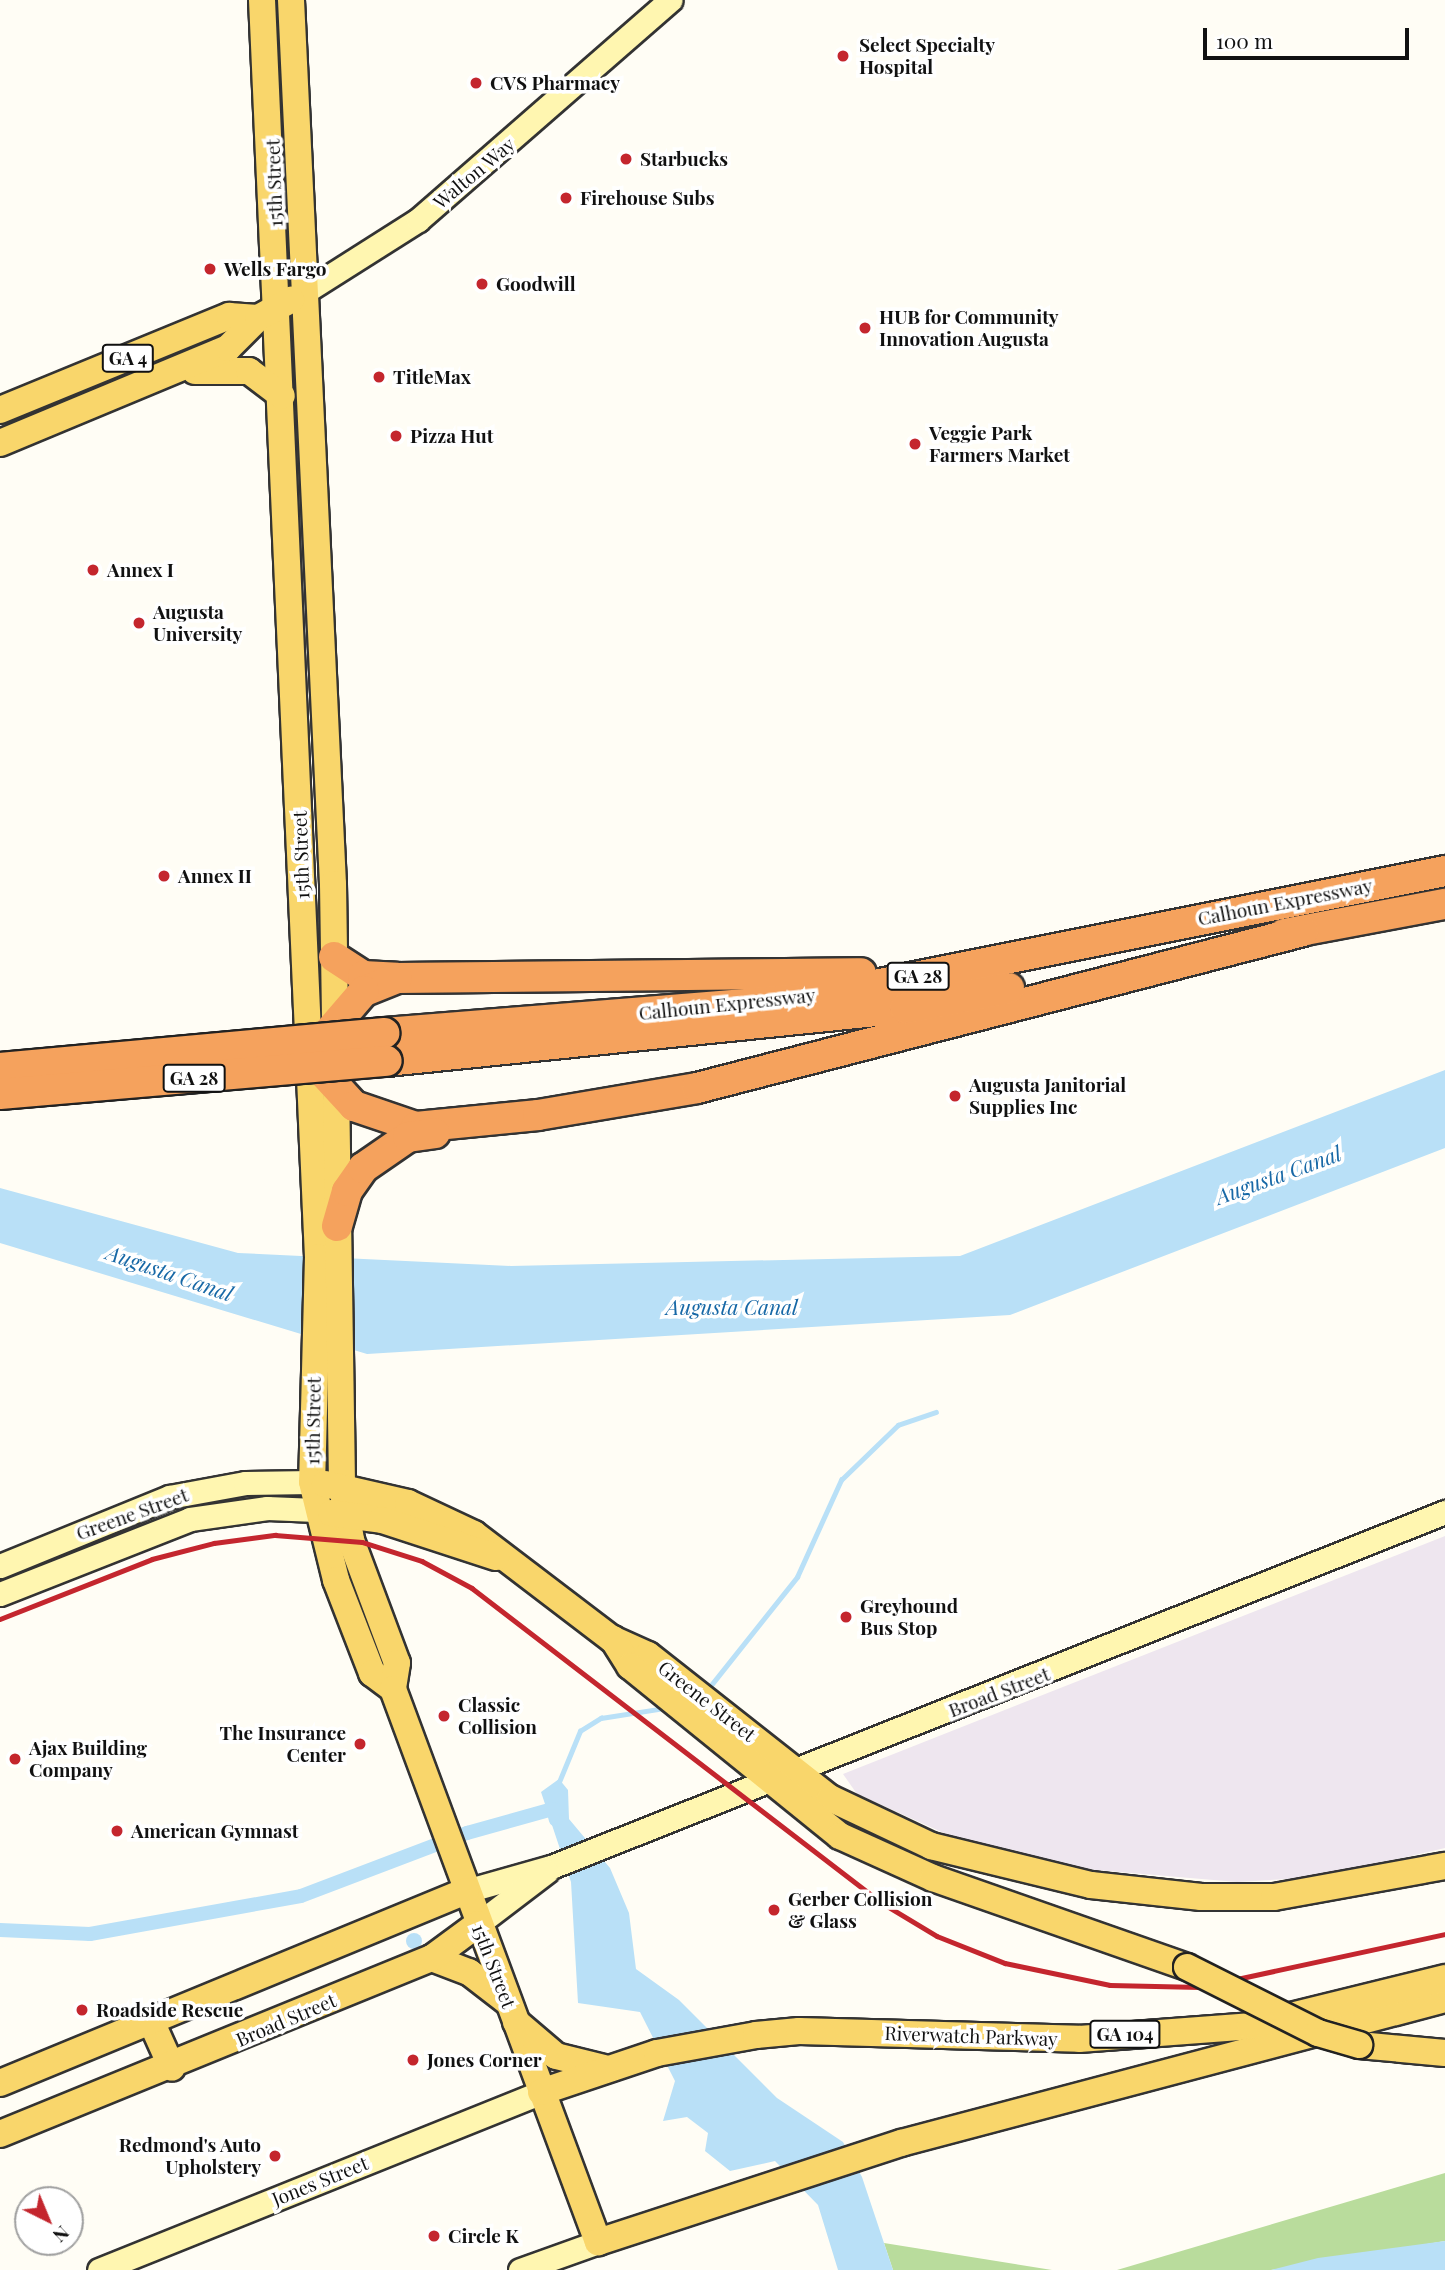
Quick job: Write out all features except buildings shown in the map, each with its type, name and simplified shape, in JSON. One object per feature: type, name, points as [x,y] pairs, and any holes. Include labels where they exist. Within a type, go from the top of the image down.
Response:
[{"type":"highway","name":"Calhoun Expressway","points":[[0,1094],[805,999],[1445,871]]},
{"type":"highway","name":"Calhoun Expressway","points":[[0,1068],[386,1047],[905,1009],[1445,904]]},
{"type":"highway","points":[[397,978],[364,991],[334,1023],[309,1056],[335,1088],[382,1120],[416,1127],[458,1124],[697,1088],[1303,930]]},
{"type":"highway","points":[[334,957],[363,976],[397,978],[761,977],[973,964]]},
{"type":"highway","points":[[337,1226],[347,1191],[372,1159],[408,1137],[458,1124]]},
{"type":"main road","name":"15th Street","points":[[262,0],[268,312],[282,396],[309,1056],[328,1257],[328,1343],[342,1486],[347,1516],[397,1663],[393,1689],[598,2242]]},
{"type":"main road","name":"15th Street","points":[[291,0],[334,957],[337,1226],[328,1257]]},
{"type":"main road","name":"Walton Way","points":[[0,443],[228,348],[268,312],[303,293],[418,220],[670,0]]},
{"type":"main road","name":"Walton Way","points":[[0,410],[229,316],[268,312]]},
{"type":"main road","points":[[146,384],[213,366],[249,371],[282,396]]},
{"type":"main road","name":"15th Street","points":[[328,1343],[313,1482],[316,1510],[372,1673],[393,1689]]},
{"type":"main road","name":"Greene Street","points":[[0,1566],[169,1497],[245,1483],[313,1482],[342,1486],[432,1513],[474,1534],[501,1559],[612,1639],[721,1727],[881,1826],[977,1860],[1142,1894],[1274,1897],[1445,1866]]},
{"type":"main road","name":"Greene Street","points":[[0,1594],[190,1519],[267,1508],[316,1510],[383,1520],[501,1559]]},
{"type":"main road","name":"Broad Street","points":[[0,2083],[466,1891],[551,1867],[1445,1513]]},
{"type":"main road","name":"Greene Street","points":[[721,1727],[767,1781],[840,1836],[877,1855],[1187,1967],[1318,2033],[1359,2045],[1445,2053]]},
{"type":"main road","name":"Broad Street","points":[[0,2134],[172,2068],[432,1958],[551,1867]]},
{"type":"main road","points":[[432,1958],[469,1972],[556,2056],[610,2066]]},
{"type":"main road","name":"Riverwatch Parkway","points":[[541,2092],[610,2066],[709,2042],[799,2031],[1079,2039],[1250,2026],[1445,1978]]},
{"type":"main road","name":"GA 104","points":[[520,2270],[901,2143],[1445,1999]]},
{"type":"main road","points":[[151,2021],[172,2068]]},
{"type":"main road","name":"Jones Street","points":[[99,2270],[541,2092]]},
{"type":"shaded area","points":[[1445,1536],[1445,1848],[1320,1877],[1237,1882],[1084,1869],[946,1834],[857,1794],[843,1774]]},
{"type":"green space","points":[[1445,2173],[1445,2241],[1271,2270],[1117,2270]]},
{"type":"green space","points":[[884,2243],[1052,2270],[893,2270]]},
{"type":"water","name":"Augusta Canal","points":[[1445,1070],[1445,1148],[1010,1315],[367,1354],[0,1243],[0,1188],[238,1253],[511,1266],[960,1256]]},
{"type":"water","points":[[559,1779],[568,1790],[569,1819],[610,1868],[629,1913],[636,1969],[679,2000],[777,2098],[843,2142],[862,2177],[893,2270],[838,2270],[818,2205],[775,2161],[730,2171],[705,2151],[708,2133],[687,2117],[663,2121],[675,2081],[640,2012],[578,2003],[571,1882],[541,1792]]},
{"type":"water","points":[[414,1933],[420,1935],[420,1947],[414,1949],[408,1947],[406,1941],[408,1935]]},
{"type":"water","points":[[1445,2241],[1445,2270],[1271,2270],[1318,2258]]},
{"type":"waterway","points":[[708,1689],[797,1577],[841,1480],[898,1425],[936,1412]]},
{"type":"waterway","points":[[559,1782],[580,1731],[601,1718],[665,1708]]},
{"type":"waterway","points":[[0,1930],[90,1934],[301,1896],[467,1833],[553,1809],[556,1820]]},
{"type":"railway","points":[[0,1619],[152,1559],[214,1543],[275,1535],[362,1542],[422,1561],[472,1588],[882,1903],[937,1936],[1005,1963],[1110,1985],[1200,1987],[1445,1934]]},
{"type":"place","name":"Select Specialty Hospital","points":[[843,56]]},
{"type":"place","name":"CVS Pharmacy","points":[[476,83]]},
{"type":"place","name":"Starbucks","points":[[626,159]]},
{"type":"place","name":"Firehouse Subs","points":[[566,198]]},
{"type":"place","name":"Wells Fargo","points":[[210,269]]},
{"type":"place","name":"Goodwill","points":[[482,284]]},
{"type":"place","name":"HUB for Community Innovation Augusta","points":[[865,328]]},
{"type":"place","name":"TitleMax","points":[[379,377]]},
{"type":"place","name":"Pizza Hut","points":[[396,436]]},
{"type":"place","name":"Veggie Park Farmers Market","points":[[915,444]]},
{"type":"place","name":"Annex I","points":[[93,570]]},
{"type":"place","name":"Augusta University","points":[[139,623]]},
{"type":"place","name":"Annex II","points":[[164,876]]},
{"type":"place","name":"Augusta Janitorial Supplies Inc","points":[[955,1096]]},
{"type":"place","name":"Greyhound Bus Stop","points":[[846,1617]]},
{"type":"place","name":"Classic Collision","points":[[444,1716]]},
{"type":"place","name":"The Insurance Center","points":[[360,1744]]},
{"type":"place","name":"Ajax Building Company","points":[[15,1759]]},
{"type":"place","name":"American Gymnast","points":[[117,1831]]},
{"type":"place","name":"Gerber Collision & Glass","points":[[774,1910]]},
{"type":"place","name":"Roadside Rescue","points":[[82,2010]]},
{"type":"place","name":"Jones Corner","points":[[413,2060]]},
{"type":"place","name":"Redmond's Auto Upholstery","points":[[275,2156]]},
{"type":"place","name":"Circle K","points":[[434,2236]]}]
